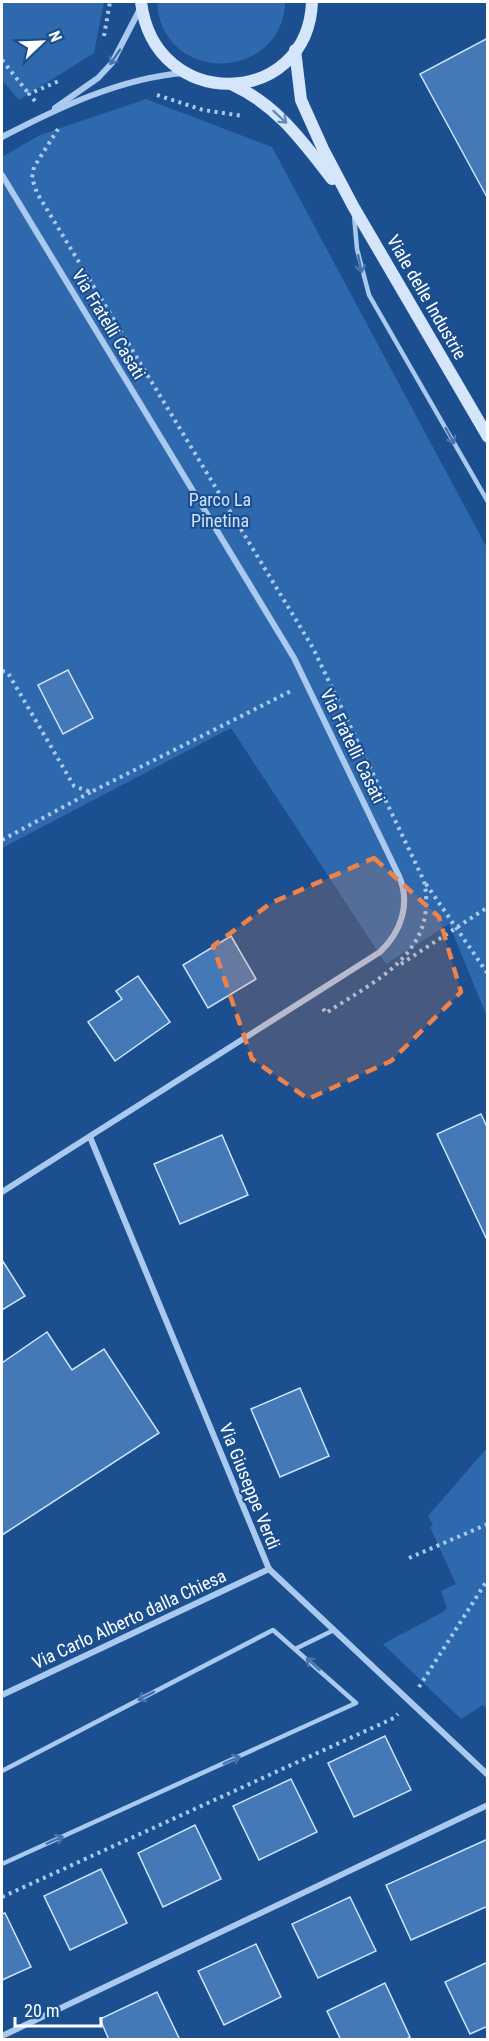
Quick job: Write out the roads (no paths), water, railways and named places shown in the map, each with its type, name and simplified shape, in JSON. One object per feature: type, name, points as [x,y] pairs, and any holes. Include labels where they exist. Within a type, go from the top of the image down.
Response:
[{"type":"street","points":[[141,4],[146,26],[153,42],[165,57],[184,73],[210,83],[232,84],[250,81],[267,74],[286,61],[306,30],[313,2]]},
{"type":"street","points":[[47,114],[98,78],[112,63],[141,4]]},
{"type":"street","name":"Viale delle Industrie","points":[[295,50],[298,89],[304,109],[353,206],[488,437]]},
{"type":"street","points":[[2,137],[47,114],[122,86],[170,74],[184,73]]},
{"type":"street","name":"Viale delle Industrie","points":[[232,84],[263,102],[294,130],[353,206]]},
{"type":"street","name":"Via Fratelli Casati","points":[[2,175],[294,658],[399,876],[405,896],[397,932],[380,952],[2,1192]]},
{"type":"street","name":"Via Giuseppe Verdi","points":[[90,1137],[268,1569],[488,1775]]},
{"type":"street","name":"Via Carlo Alberto dalla Chiesa","points":[[2,1695],[268,1569]]},
{"type":"street","points":[[2,2036],[488,1804]]},
{"type":"lane","points":[[353,206],[357,249],[369,295],[488,502]]},
{"type":"lane","points":[[2,1771],[273,1630],[356,1703],[2,1864]]},
{"type":"lane","points":[[295,1648],[334,1630]]},
{"type":"park label","name":"Parco La Pinetina","points":[[220,509]]}]
